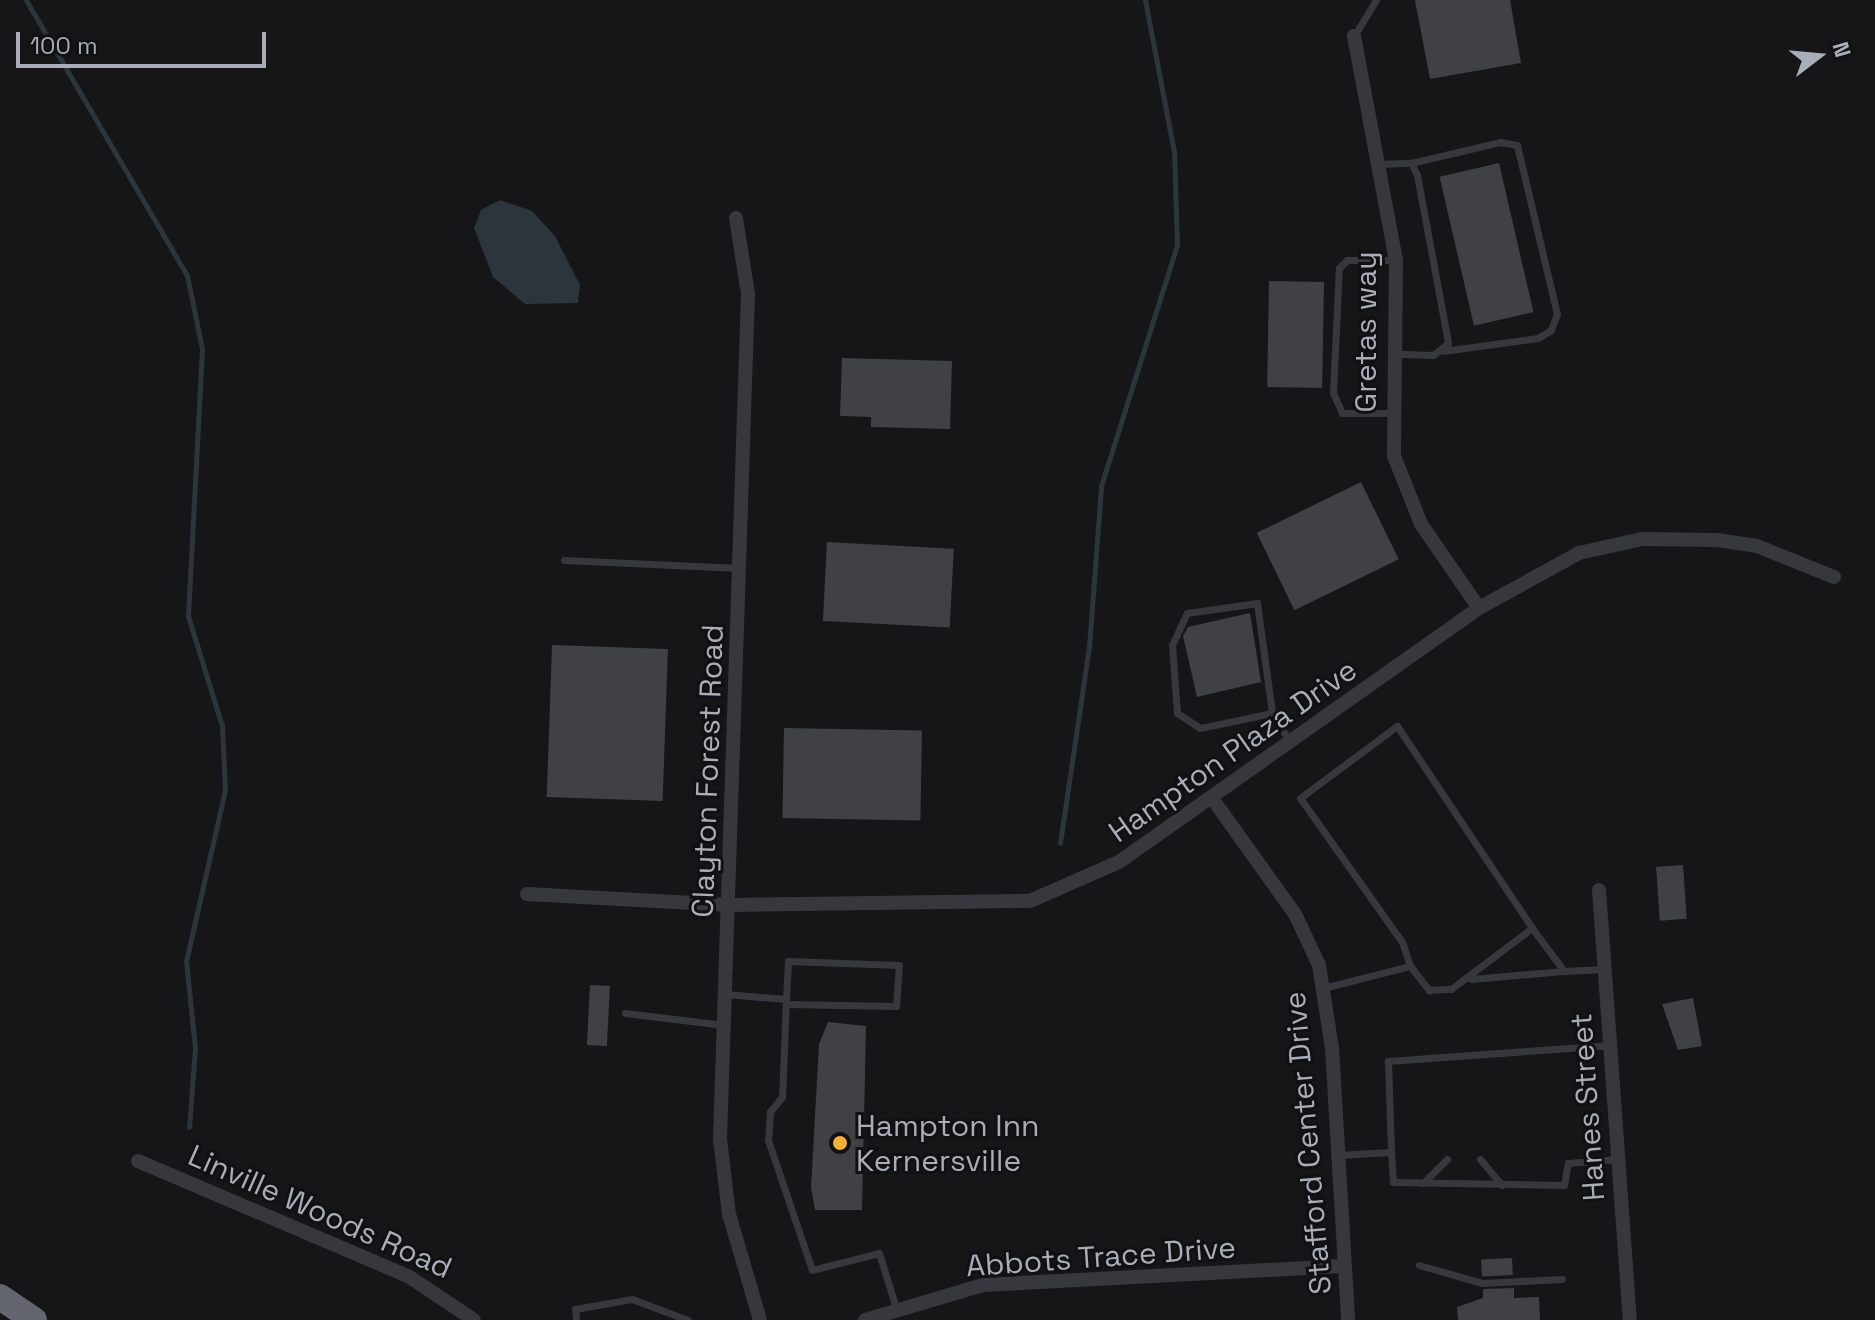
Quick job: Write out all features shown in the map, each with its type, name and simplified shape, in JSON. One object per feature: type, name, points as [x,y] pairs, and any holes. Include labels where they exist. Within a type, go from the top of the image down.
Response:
[{"type":"highway","points":[[0,1297],[34,1320]]},
{"type":"street","name":"Gretas way","points":[[1354,36],[1396,260],[1391,413],[1405,488],[1479,608]]},
{"type":"street","name":"Clayton Forest Road","points":[[736,218],[748,294],[721,1171],[760,1320]]},
{"type":"street","name":"Hampton Plaza Drive","points":[[527,894],[730,905],[1030,901],[1119,862],[1214,801],[1479,608],[1548,566],[1642,539],[1757,546],[1834,577]]},
{"type":"street","name":"Stafford Center Drive","points":[[1214,801],[1295,914],[1323,988],[1338,1155],[1348,1320]]},
{"type":"street","name":"Hanes Street","points":[[1599,890],[1630,1320]]},
{"type":"street","name":"Linville Woods Road","points":[[138,1161],[408,1276],[474,1320]]},
{"type":"street","name":"Abbots Trace Drive","points":[[865,1320],[983,1285],[1344,1266]]},
{"type":"lane","points":[[1354,36],[1376,0]]},
{"type":"lane","points":[[1378,164],[1411,163],[1500,142],[1525,156],[1557,314],[1551,330],[1538,338],[1443,351],[1394,354]]},
{"type":"lane","points":[[1411,163],[1440,290],[1448,343],[1443,351]]},
{"type":"lane","points":[[1391,413],[1342,413],[1333,393],[1339,268],[1347,260],[1396,260]]},
{"type":"lane","points":[[564,560],[740,568]]},
{"type":"lane","points":[[1272,713],[1200,728],[1177,713],[1172,645],[1187,613],[1257,603],[1272,713],[1293,745]]},
{"type":"lane","points":[[1564,971],[1397,726],[1300,798],[1402,942],[1410,966],[1429,990],[1470,979],[1605,969]]},
{"type":"lane","points":[[1470,979],[1532,928]]},
{"type":"lane","points":[[726,994],[786,1002],[896,1006],[899,965],[788,961],[786,1002],[782,1097],[770,1112],[768,1140],[812,1270],[879,1253],[897,1311]]},
{"type":"lane","points":[[1323,988],[1410,966]]},
{"type":"lane","points":[[625,1013],[724,1025]]},
{"type":"lane","points":[[1611,1045],[1388,1061],[1391,1152],[1393,1182],[1423,1183],[1564,1185],[1568,1163],[1617,1159]]},
{"type":"lane","points":[[1338,1155],[1391,1152]]},
{"type":"lane","points":[[1423,1183],[1447,1159]]},
{"type":"lane","points":[[1480,1159],[1502,1185]]},
{"type":"lane","points":[[1419,1265],[1482,1283],[1562,1279]]},
{"type":"lane","points":[[576,1320],[575,1309],[632,1299],[688,1320]]},
{"type":"shaded area","points":[[500,200],[532,211],[555,236],[580,285],[578,303],[525,304],[493,277],[474,228],[481,210]]},
{"type":"building","points":[[1415,0],[1510,0],[1521,63],[1430,79]]},
{"type":"building","points":[[1499,163],[1533,312],[1474,326],[1440,177]]},
{"type":"building","points":[[1269,281],[1324,282],[1322,388],[1267,387]]},
{"type":"building","points":[[842,358],[952,361],[950,429],[871,427],[871,417],[840,416]]},
{"type":"building","points":[[1361,482],[1399,559],[1294,610],[1257,533]]},
{"type":"building","points":[[827,542],[954,549],[950,628],[823,621]]},
{"type":"building","points":[[1250,613],[1261,682],[1197,697],[1183,636],[1188,627]]},
{"type":"building","points":[[552,645],[668,649],[663,801],[547,797]]},
{"type":"building","points":[[784,728],[922,730],[920,820],[782,818]]},
{"type":"building","points":[[1683,865],[1687,919],[1660,921],[1656,867]]},
{"type":"building","points":[[590,985],[610,986],[607,1046],[587,1045]]},
{"type":"building","points":[[1693,998],[1702,1046],[1678,1050],[1662,1004]]},
{"type":"building","name":"Hampton Inn Kernersville","points":[[828,1022],[866,1026],[862,1210],[815,1210],[811,1188],[819,1044]]},
{"type":"building","points":[[1512,1258],[1513,1275],[1482,1277],[1481,1260]]},
{"type":"building","points":[[1514,1288],[1514,1298],[1539,1297],[1540,1320],[1458,1320],[1457,1307],[1483,1298],[1483,1289]]},
{"type":"waterway","points":[[26,0],[187,275],[202,349],[188,616],[222,726],[225,790],[186,961],[195,1048],[189,1127]]},
{"type":"waterway","points":[[1060,843],[1089,647],[1101,486],[1177,245],[1174,152],[1145,0]]},
{"type":"place","name":"Hampton Inn Kernersville","points":[[840,1143]]}]
